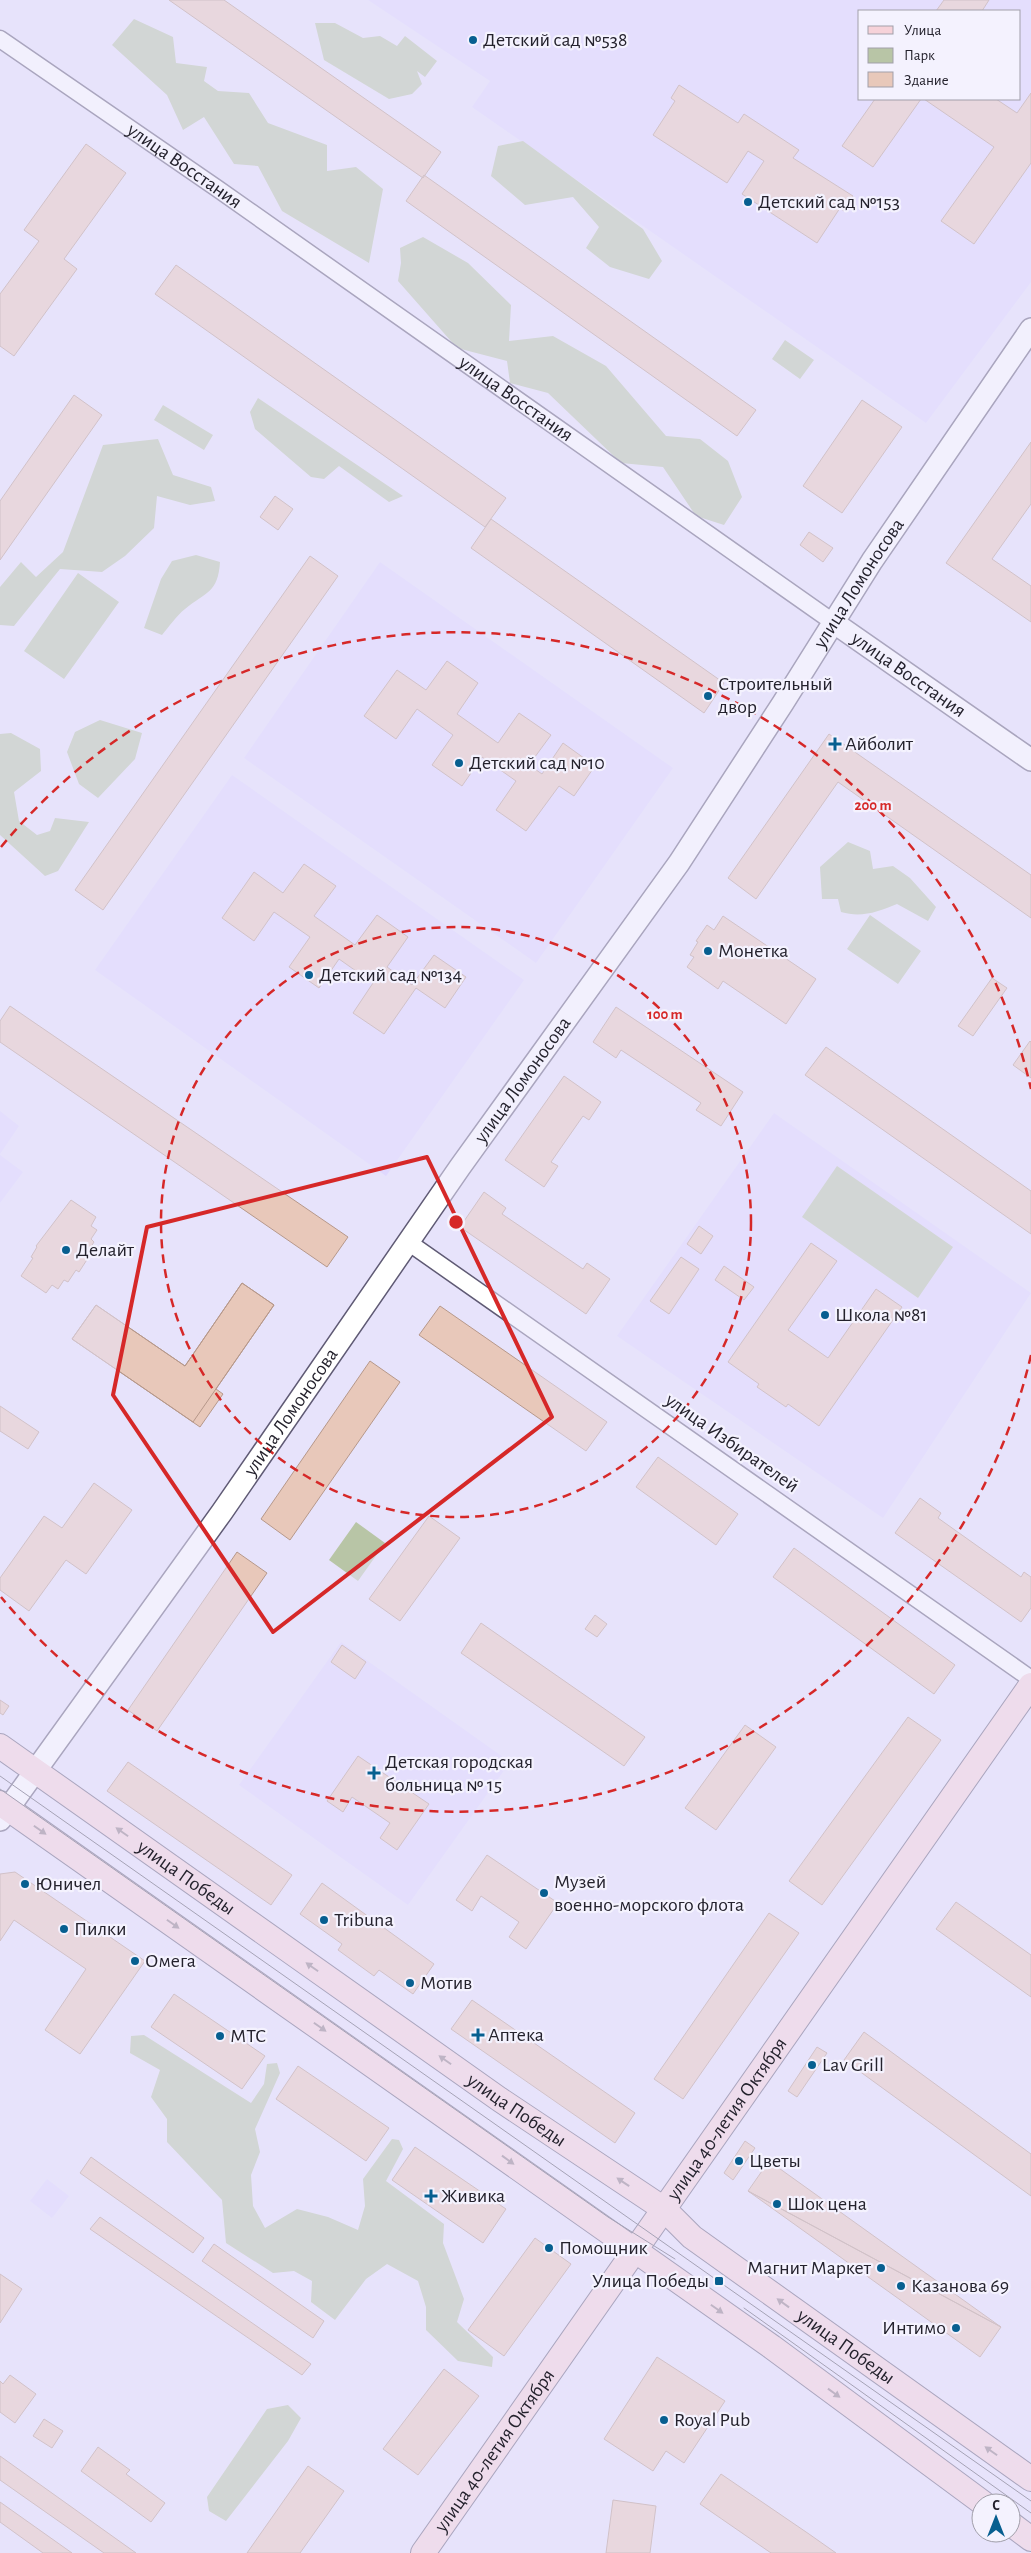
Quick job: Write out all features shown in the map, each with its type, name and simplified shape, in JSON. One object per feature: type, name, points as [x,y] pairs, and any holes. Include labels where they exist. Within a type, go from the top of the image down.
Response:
[{"type":"main road","name":"улица 40-летия Октября","points":[[423,2553],[1031,1685]]},
{"type":"main road","name":"улица Победы","points":[[0,1746],[499,2099],[664,2209],[692,2237],[1031,2479]]},
{"type":"main road","points":[[3,1811],[635,2250],[772,2347],[971,2495]]},
{"type":"street","name":"улица Восстания","points":[[0,39],[234,200],[1031,760]]},
{"type":"street","name":"улица Ломоносова","points":[[3,1811],[35,1770],[222,1512],[408,1242],[679,863],[877,553],[1031,329]]},
{"type":"street","name":"улица Избирателей","points":[[408,1242],[1031,1679]]},
{"type":"highlighted area","points":[[427,1157],[552,1417],[273,1632],[113,1395],[147,1227]]},
{"type":"shaded area","name":"Детский сад №153","points":[[368,0],[1031,0],[1031,282],[926,423],[472,107],[490,81]]},
{"type":"shaded area","name":"Детский сад №10","points":[[380,562],[673,768],[536,963],[244,758]]},
{"type":"shaded area","name":"Детский сад №134","points":[[232,775],[524,980],[386,1176],[95,970]]},
{"type":"shaded area","points":[[0,1111],[19,1126],[0,1154]]},
{"type":"shaded area","name":"Школа №81","points":[[774,1113],[1031,1293],[883,1518],[617,1336]]},
{"type":"shaded area","points":[[0,1155],[23,1172],[0,1203]]},
{"type":"shaded area","name":"Детская городская больница № 15","points":[[341,1642],[510,1762],[408,1905],[239,1785]]},
{"type":"shaded area","points":[[47,2179],[69,2196],[52,2218],[30,2201]]},
{"type":"green space","points":[[134,19],[173,37],[176,63],[207,67],[204,81],[218,91],[249,93],[268,123],[327,145],[327,171],[356,167],[383,189],[369,263],[282,211],[258,166],[234,164],[204,117],[183,130],[167,95],[112,45]]},
{"type":"green space","points":[[315,23],[335,23],[363,38],[380,36],[397,46],[405,36],[437,61],[425,77],[417,71],[422,84],[412,94],[389,99],[324,60]]},
{"type":"green space","points":[[523,141],[643,229],[662,261],[649,279],[610,267],[586,248],[599,227],[573,197],[525,205],[491,176],[498,146]]},
{"type":"green space","points":[[423,237],[468,263],[511,305],[509,341],[553,336],[606,366],[666,436],[700,439],[728,461],[742,497],[724,525],[696,516],[663,467],[621,463],[548,393],[510,383],[507,361],[457,348],[398,281],[401,263],[400,248]]},
{"type":"green space","points":[[785,340],[814,360],[800,379],[772,359]]},
{"type":"green space","points":[[258,398],[403,496],[389,502],[339,466],[324,479],[311,477],[255,429],[250,412]]},
{"type":"green space","points":[[163,405],[213,435],[204,450],[154,420]]},
{"type":"green space","points":[[158,439],[173,475],[211,487],[215,501],[190,505],[157,496],[154,528],[125,556],[102,572],[60,569],[14,626],[0,625],[0,587],[21,562],[36,577],[63,552],[103,445]]},
{"type":"green space","points":[[196,555],[220,562],[214,586],[182,612],[162,635],[144,628],[161,579],[172,561]]},
{"type":"green space","points":[[78,573],[119,602],[64,679],[24,651]]},
{"type":"green space","points":[[100,720],[142,733],[135,759],[98,798],[79,784],[67,752],[75,732]]},
{"type":"green space","points":[[11,733],[40,749],[41,771],[14,792],[19,821],[37,835],[50,831],[55,818],[89,822],[58,871],[45,876],[0,835],[0,734]]},
{"type":"green space","points":[[848,842],[870,851],[873,869],[893,866],[910,878],[936,907],[928,921],[897,904],[876,912],[848,914],[841,912],[838,899],[822,899],[820,867]]},
{"type":"green space","points":[[870,915],[921,951],[898,984],[847,949]]},
{"type":"green space","points":[[837,1166],[953,1247],[918,1298],[802,1217]]},
{"type":"green space","points":[[356,1522],[385,1543],[358,1581],[329,1560]]},
{"type":"green space","points":[[144,2035],[251,2103],[264,2084],[267,2064],[277,2063],[280,2073],[255,2129],[260,2152],[251,2175],[253,2206],[265,2228],[297,2209],[328,2217],[358,2230],[365,2206],[363,2179],[392,2139],[399,2140],[403,2149],[386,2181],[444,2224],[443,2243],[464,2299],[457,2322],[493,2357],[492,2367],[458,2361],[426,2330],[426,2307],[418,2281],[387,2264],[366,2279],[335,2320],[311,2302],[312,2281],[294,2271],[273,2273],[226,2243],[222,2200],[167,2142],[167,2119],[151,2097],[160,2070],[130,2053],[131,2036]]},
{"type":"green space","points":[[288,2405],[301,2418],[288,2441],[226,2521],[209,2511],[207,2497],[267,2409]]},
{"type":"building","points":[[169,0],[224,0],[441,152],[423,178]]},
{"type":"building","points":[[944,0],[989,0],[983,10],[937,10]]},
{"type":"building","points":[[679,85],[738,123],[744,114],[799,150],[793,158],[853,196],[844,211],[840,208],[817,243],[742,194],[764,161],[748,151],[727,183],[653,135],[675,101],[671,98]]},
{"type":"building","points":[[1031,93],[1031,163],[974,244],[941,221],[994,147],[925,100],[998,100],[1017,113]]},
{"type":"building","points":[[874,100],[920,100],[873,167],[842,146]]},
{"type":"building","points":[[86,144],[126,173],[64,259],[77,269],[14,356],[0,346],[0,294],[39,241],[24,230]]},
{"type":"building","points":[[424,175],[756,410],[737,436],[406,201]]},
{"type":"building","points":[[176,265],[506,498],[485,527],[155,294]]},
{"type":"building","points":[[74,395],[102,415],[0,560],[0,501]]},
{"type":"building","points":[[862,400],[902,427],[842,513],[803,486]]},
{"type":"building","points":[[1031,442],[1031,504],[992,559],[1031,586],[1031,622],[946,563]]},
{"type":"building","points":[[275,496],[293,509],[278,530],[260,517]]},
{"type":"building","points":[[491,519],[724,683],[704,713],[471,548]]},
{"type":"building","points":[[809,532],[833,548],[823,562],[800,545]]},
{"type":"building","points":[[310,556],[338,576],[103,910],[75,890]]},
{"type":"building","points":[[447,661],[478,683],[457,714],[498,743],[519,713],[551,735],[529,765],[542,774],[563,743],[595,766],[574,796],[559,786],[526,831],[496,810],[516,781],[482,757],[462,786],[432,765],[453,735],[417,709],[396,739],[364,716],[397,670],[426,690]]},
{"type":"building","points":[[829,734],[1031,875],[1031,918],[838,782],[756,899],[728,878]]},
{"type":"building","points":[[304,864],[336,886],[314,916],[355,945],[377,915],[408,937],[387,967],[412,985],[434,955],[466,977],[445,1008],[416,988],[384,1034],[353,1013],[373,983],[339,959],[319,988],[289,967],[310,937],[274,912],[254,941],[222,918],[254,872],[283,893]]},
{"type":"building","points":[[723,916],[816,979],[786,1024],[723,981],[718,989],[687,967],[694,957],[690,955],[698,942],[696,941],[707,925],[714,930]]},
{"type":"building","points":[[992,978],[1007,988],[973,1036],[958,1026]]},
{"type":"building","points":[[10,1006],[348,1237],[327,1267],[0,1042],[0,1021]]},
{"type":"building","points":[[616,1007],[743,1092],[721,1126],[696,1110],[701,1103],[621,1050],[616,1058],[593,1042]]},
{"type":"building","points":[[1031,1042],[1031,1078],[1013,1065]]},
{"type":"building","points":[[826,1047],[1031,1191],[1031,1234],[805,1075]]},
{"type":"building","points":[[564,1076],[601,1102],[589,1120],[583,1116],[551,1162],[558,1166],[544,1187],[505,1160]]},
{"type":"building","points":[[484,1192],[506,1208],[502,1214],[583,1269],[587,1263],[610,1279],[586,1314],[460,1227]]},
{"type":"building","points":[[71,1200],[96,1217],[91,1226],[97,1230],[91,1239],[94,1242],[87,1253],[90,1255],[79,1272],[76,1270],[68,1282],[64,1280],[58,1289],[52,1285],[46,1293],[21,1276],[33,1258],[31,1257],[36,1246]]},
{"type":"building","points":[[699,1226],[713,1236],[701,1254],[687,1244]]},
{"type":"building","points":[[811,1243],[837,1261],[788,1330],[828,1358],[876,1289],[902,1307],[819,1426],[788,1404],[786,1407],[757,1387],[759,1384],[728,1362]]},
{"type":"building","points":[[681,1257],[699,1269],[669,1314],[650,1301]]},
{"type":"building","points":[[724,1266],[754,1287],[744,1300],[715,1280]]},
{"type":"building","points":[[242,1283],[274,1305],[216,1389],[223,1394],[200,1427],[72,1339],[96,1305],[185,1366]]},
{"type":"building","points":[[242,1283],[274,1305],[193,1422],[72,1339],[96,1305],[185,1366]]},
{"type":"building","points":[[440,1306],[607,1422],[586,1451],[419,1335]]},
{"type":"building","points":[[370,1361],[400,1382],[290,1540],[261,1519]]},
{"type":"building","points":[[0,1406],[39,1432],[28,1449],[0,1431]]},
{"type":"building","points":[[658,1457],[738,1514],[716,1545],[636,1487]]},
{"type":"building","points":[[94,1483],[132,1510],[86,1574],[66,1560],[29,1611],[0,1590],[0,1578],[44,1516],[62,1528]]},
{"type":"building","points":[[920,1498],[941,1513],[938,1518],[1021,1577],[1024,1572],[1031,1577],[1031,1608],[1021,1622],[895,1533]]},
{"type":"building","points":[[429,1516],[460,1538],[400,1621],[369,1599]]},
{"type":"building","points":[[794,1548],[955,1665],[934,1694],[773,1577]]},
{"type":"building","points":[[237,1552],[267,1573],[157,1731],[128,1710]]},
{"type":"building","points":[[595,1615],[607,1624],[597,1637],[585,1629]]},
{"type":"building","points":[[481,1623],[645,1737],[624,1766],[461,1653]]},
{"type":"building","points":[[342,1645],[366,1662],[355,1679],[331,1662]]},
{"type":"building","points":[[0,1700],[9,1706],[3,1715],[0,1713]]},
{"type":"building","points":[[908,1717],[941,1740],[822,1905],[789,1881]]},
{"type":"building","points":[[745,1725],[776,1747],[716,1830],[685,1808]]},
{"type":"building","points":[[358,1756],[429,1804],[397,1850],[380,1838],[390,1823],[352,1797],[343,1812],[327,1801]]},
{"type":"building","points":[[128,1762],[292,1875],[271,1905],[107,1791]]},
{"type":"building","points":[[487,1855],[558,1903],[526,1949],[509,1937],[519,1922],[481,1896],[472,1911],[456,1900]]},
{"type":"building","points":[[15,1872],[145,1961],[80,2054],[45,2030],[86,1969],[14,1920],[0,1941],[0,1874]]},
{"type":"building","points":[[322,1883],[434,1964],[413,1994],[379,1970],[374,1976],[338,1950],[342,1944],[300,1914]]},
{"type":"building","points":[[956,1902],[1031,1955],[1031,1997],[936,1929]]},
{"type":"building","points":[[769,1913],[799,1933],[683,2099],[654,2079]]},
{"type":"building","points":[[174,1994],[265,2056],[242,2089],[151,2027]]},
{"type":"building","points":[[472,2000],[635,2113],[615,2143],[451,2029]]},
{"type":"building","points":[[864,2032],[1031,2154],[1031,2196],[844,2060]]},
{"type":"building","points":[[817,2047],[827,2053],[797,2097],[788,2091]]},
{"type":"building","points":[[298,2066],[389,2128],[366,2161],[276,2099]]},
{"type":"building","name":"Цветы","points":[[745,2141],[755,2148],[733,2180],[724,2173]]},
{"type":"building","points":[[415,2147],[506,2209],[483,2243],[392,2180]]},
{"type":"building","points":[[91,2157],[204,2238],[193,2253],[80,2173]]},
{"type":"building","points":[[769,2161],[1001,2327],[748,2191]]},
{"type":"building","points":[[748,2191],[1001,2327],[980,2357]]},
{"type":"building","points":[[100,2217],[311,2364],[302,2375],[90,2229]]},
{"type":"building","points":[[535,2238],[571,2264],[504,2356],[468,2330]]},
{"type":"building","points":[[214,2244],[324,2321],[313,2338],[202,2261]]},
{"type":"building","points":[[0,2274],[22,2289],[0,2323]]},
{"type":"building","name":"Royal Pub","points":[[657,2357],[725,2401],[684,2463],[666,2451],[653,2471],[604,2439]]},
{"type":"building","points":[[444,2369],[479,2396],[418,2475],[383,2449]]},
{"type":"building","points":[[10,2375],[36,2394],[15,2423],[0,2412],[0,2381],[3,2384]]},
{"type":"building","points":[[44,2419],[63,2431],[52,2448],[33,2436]]},
{"type":"building","points":[[98,2447],[130,2470],[126,2474],[165,2503],[151,2522],[81,2471]]},
{"type":"building","points":[[0,2456],[136,2553],[104,2553],[0,2480]]},
{"type":"building","points":[[308,2466],[344,2491],[300,2553],[247,2553]]},
{"type":"building","points":[[721,2474],[836,2553],[771,2553],[700,2504]]},
{"type":"building","points":[[613,2500],[656,2506],[650,2553],[606,2553]]},
{"type":"building","points":[[0,2502],[72,2553],[43,2553],[0,2522]]},
{"type":"tram line","points":[[0,1776],[1031,2501]]},
{"type":"tram line","points":[[0,1789],[608,2217],[675,2259]]},
{"type":"tram line","points":[[744,2308],[1031,2513]]},
{"type":"place","name":"Детский сад №538","points":[[473,40]]},
{"type":"place","name":"Детский сад №153","points":[[748,202]]},
{"type":"place","name":"Строительный двор","points":[[708,696]]},
{"type":"place","name":"Айболит","points":[[835,744]]},
{"type":"place","name":"Детский сад №10","points":[[459,763]]},
{"type":"place","name":"Монетка","points":[[708,951]]},
{"type":"place","name":"Детский сад №134","points":[[309,975]]},
{"type":"place","name":"Делайт","points":[[66,1250]]},
{"type":"place","name":"Школа №81","points":[[825,1315]]},
{"type":"place","name":"Детская городская больница № 15","points":[[374,1773]]},
{"type":"place","name":"Юничел","points":[[25,1884]]},
{"type":"place","name":"Музей военно-морского флота","points":[[544,1893]]},
{"type":"place","name":"Tribuna","points":[[324,1920]]},
{"type":"place","name":"Пилки","points":[[64,1929]]},
{"type":"place","name":"Омега","points":[[135,1961]]},
{"type":"place","name":"Мотив","points":[[410,1983]]},
{"type":"place","name":"Аптека","points":[[478,2035]]},
{"type":"place","name":"МТС","points":[[220,2036]]},
{"type":"place","name":"Lav Grill","points":[[812,2065]]},
{"type":"place","name":"Цветы","points":[[739,2161]]},
{"type":"place","name":"Живика","points":[[431,2196]]},
{"type":"place","name":"Шок цена","points":[[777,2204]]},
{"type":"place","name":"Помощник","points":[[549,2248]]},
{"type":"place","name":"Магнит Маркет","points":[[881,2268]]},
{"type":"place","name":"Улица Победы","points":[[719,2281]]},
{"type":"place","name":"Казанова 69","points":[[901,2286]]},
{"type":"place","name":"Интимо","points":[[956,2328]]},
{"type":"place","name":"Royal Pub","points":[[664,2420]]}]
